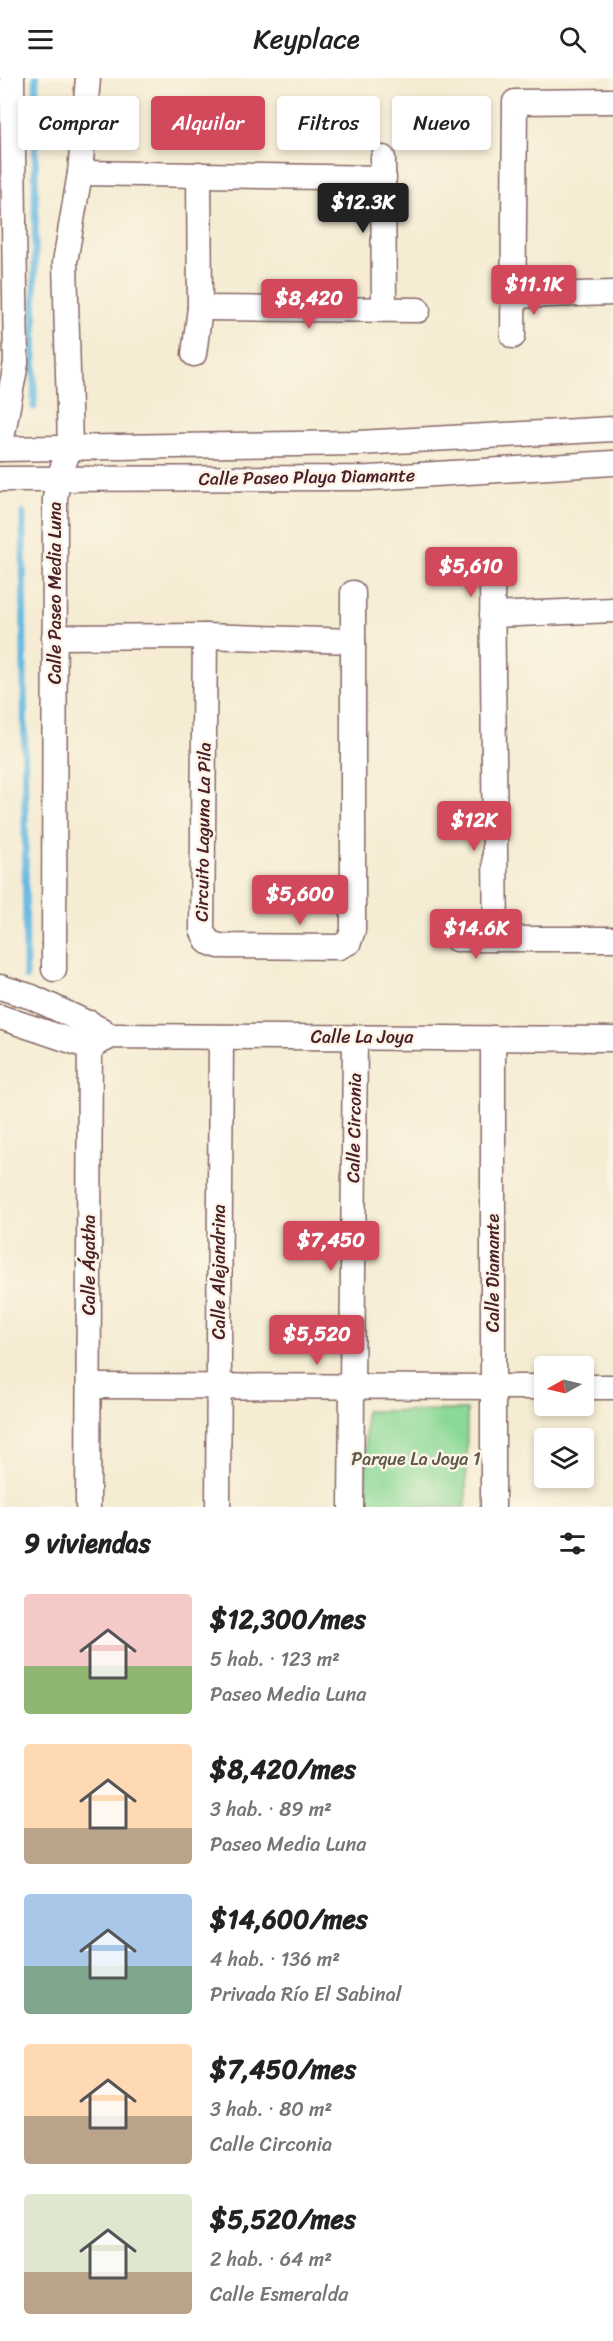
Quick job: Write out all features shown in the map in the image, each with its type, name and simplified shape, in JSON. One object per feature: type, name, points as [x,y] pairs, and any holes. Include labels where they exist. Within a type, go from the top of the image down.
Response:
[{"type":"street","points":[[0,449],[16,363],[7,139],[12,78]]},
{"type":"street","name":"Calle Paseo Media Luna","points":[[54,969],[54,498],[70,447],[65,262],[80,173],[88,78]]},
{"type":"street","points":[[513,336],[514,102],[613,101]]},
{"type":"street","points":[[80,173],[199,174],[383,168],[384,309]]},
{"type":"street","points":[[194,354],[200,308],[199,174]]},
{"type":"street","points":[[513,296],[613,293]]},
{"type":"street","points":[[200,308],[418,310]]},
{"type":"street","name":"Calle Paseo Playa Diamante","points":[[0,449],[359,443],[613,429]]},
{"type":"street","name":"Calle Paseo Playa Diamante","points":[[0,480],[370,478],[613,463]]},
{"type":"street","points":[[492,581],[496,939]]},
{"type":"street","name":"Circuito Laguna La Pila","points":[[206,636],[202,930],[208,942],[219,946],[339,947],[349,942],[353,930],[354,593]]},
{"type":"street","points":[[492,615],[613,610]]},
{"type":"street","points":[[54,637],[206,636],[353,641]]},
{"type":"street","points":[[456,939],[613,939]]},
{"type":"street","points":[[0,987],[32,997],[90,1023],[112,1036]]},
{"type":"street","points":[[0,1017],[89,1047]]},
{"type":"street","name":"Calle Ágatha","points":[[88,1507],[90,1023]]},
{"type":"street","name":"Calle La Joya","points":[[89,1047],[112,1036],[613,1039]]},
{"type":"street","name":"Calle Alejandrina","points":[[218,1507],[221,1037]]},
{"type":"street","name":"Calle Circonia","points":[[351,1507],[355,1037]]},
{"type":"street","name":"Calle Diamante","points":[[493,1038],[493,1507]]},
{"type":"street","points":[[89,1386],[534,1387]]},
{"type":"street","points":[[594,1387],[613,1387]]},
{"type":"green space","name":"Parque La Joya 1","points":[[467,1410],[466,1507],[366,1507],[365,1411]]},
{"type":"waterway","points":[[34,407],[36,78]]},
{"type":"waterway","points":[[23,513],[26,977]]}]
